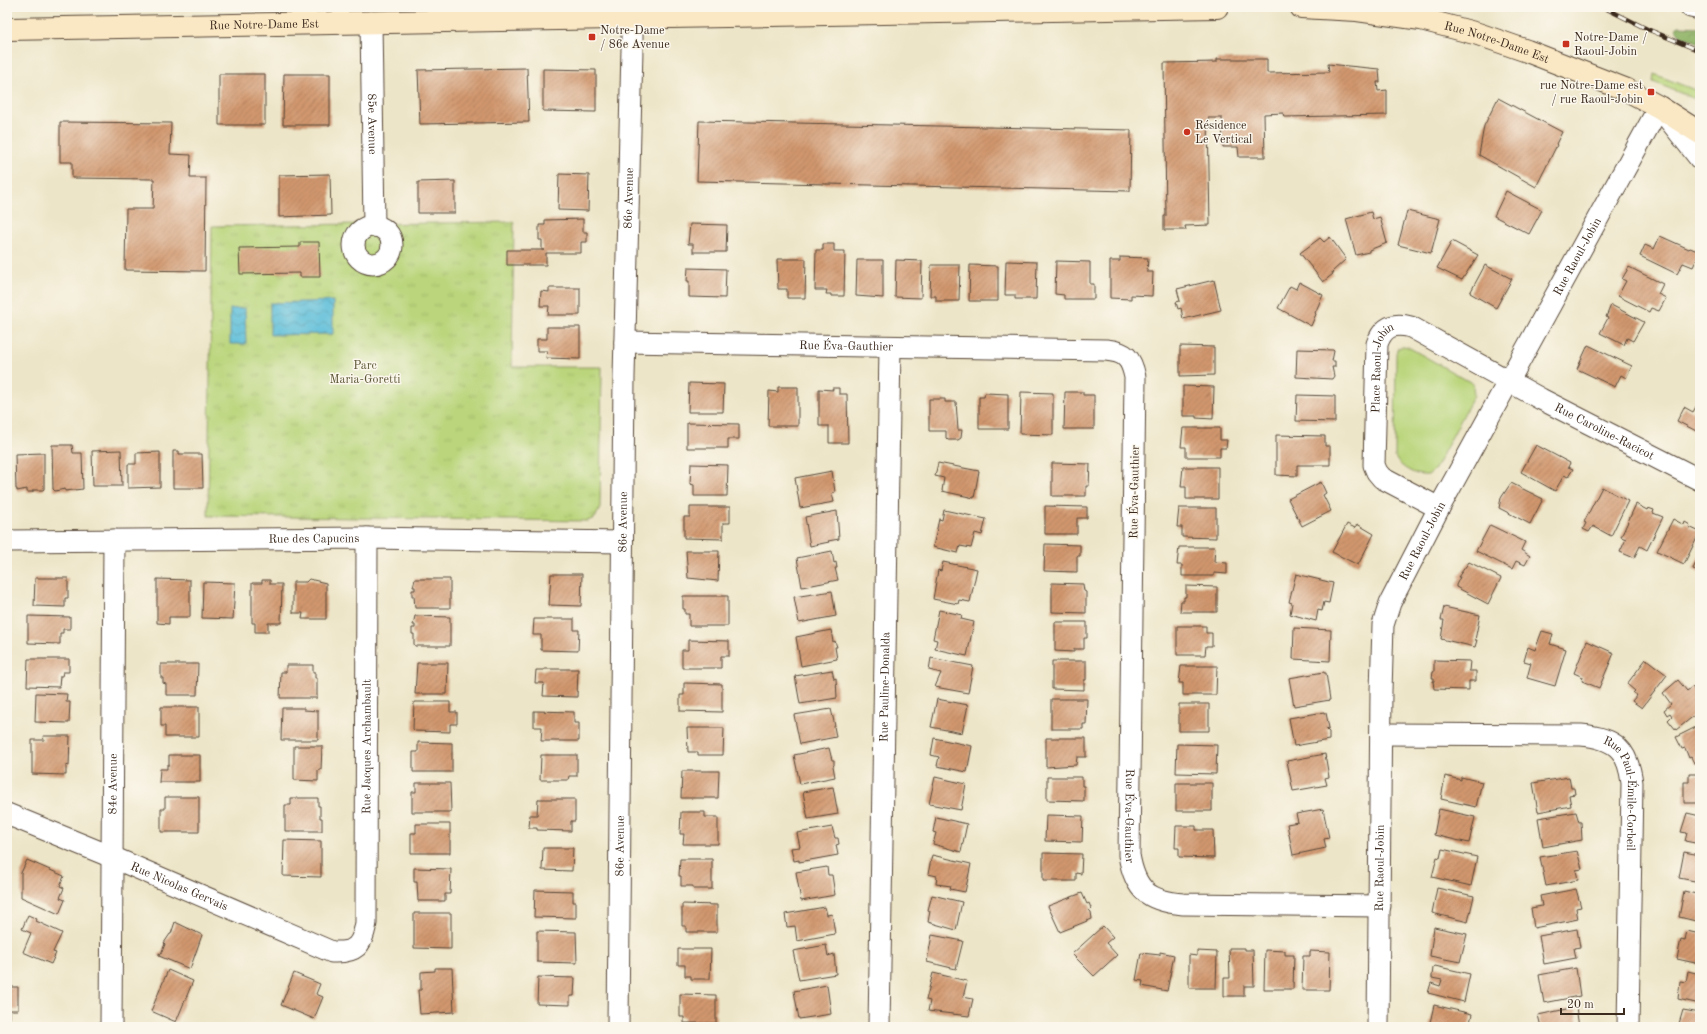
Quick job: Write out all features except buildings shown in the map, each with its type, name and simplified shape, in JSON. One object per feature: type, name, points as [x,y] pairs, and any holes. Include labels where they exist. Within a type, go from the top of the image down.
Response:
[{"type":"main road","name":"Rue Notre-Dame Est","points":[[7,29],[371,22],[632,12],[1217,7]]},
{"type":"main road","name":"Rue Notre-Dame Est","points":[[1301,7],[1356,10],[1414,18],[1478,34],[1527,51],[1620,87],[1659,107],[1700,133]]},
{"type":"main road","name":"Rue Notre-Dame Est","points":[[1659,107],[1700,122]]},
{"type":"street","points":[[1691,7],[1700,10]]},
{"type":"street","name":"86e Avenue","points":[[618,1027],[622,542],[625,342],[632,88],[632,12]]},
{"type":"street","name":"85e Avenue","points":[[371,22],[374,226]]},
{"type":"street","points":[[1659,107],[1700,159]]},
{"type":"street","name":"Rue Raoul-Jobin","points":[[1378,1027],[1382,638],[1386,614],[1439,508],[1659,107]]},
{"type":"street","name":"Place Raoul-Jobin","points":[[1439,508],[1382,478],[1374,465],[1377,344],[1380,335],[1386,329],[1393,326],[1402,324],[1411,327],[1509,381]]},
{"type":"street","name":"Rue Éva-Gauthier","points":[[625,342],[1106,350],[1117,351],[1127,356],[1132,365],[1135,377],[1129,855],[1132,873],[1140,887],[1151,896],[1165,902],[1380,906]]},
{"type":"street","name":"Rue Pauline-Donalda","points":[[880,1027],[890,347]]},
{"type":"street","name":"Rue Caroline-Racicot","points":[[1509,381],[1541,399],[1700,480]]},
{"type":"street","name":"Rue des Capucins","points":[[7,541],[367,538],[622,542]]},
{"type":"street","name":"Rue Jacques Archambault","points":[[352,950],[360,944],[364,936],[366,923],[367,538]]},
{"type":"street","name":"84e Avenue","points":[[111,1027],[114,540]]},
{"type":"street","name":"Rue Paul-Émile-Corbeil","points":[[1381,734],[1587,735],[1605,739],[1622,750],[1631,770],[1632,783],[1628,1027]]},
{"type":"street","name":"Rue Nicolas Gervais","points":[[7,814],[112,857],[332,952],[342,953],[352,950]]},
{"type":"green space","points":[[1679,26],[1700,27],[1700,43],[1682,36],[1675,29]]},
{"type":"green space","points":[[1654,74],[1700,92],[1700,101],[1653,82]]},
{"type":"green space","name":"Parc Maria-Goretti","points":[[514,222],[512,367],[602,367],[600,508],[595,518],[587,521],[208,516],[212,226]]},
{"type":"green space","points":[[1403,346],[1408,347],[1473,385],[1474,395],[1435,469],[1428,475],[1414,473],[1404,468],[1395,457],[1396,354],[1397,349]]},
{"type":"water","points":[[333,301],[333,334],[270,335],[270,303]]},
{"type":"water","points":[[245,308],[246,344],[230,344],[230,309]]},
{"type":"railway","points":[[1603,7],[1647,29],[1700,51]]},
{"type":"place","name":"Notre-Dame / 86e Avenue","points":[[592,37]]},
{"type":"place","name":"Notre-Dame / Raoul-Jobin","points":[[1566,44]]},
{"type":"place","name":"rue Notre-Dame est / rue Raoul-Jobin","points":[[1651,92]]},
{"type":"place","name":"Résidence Le Vertical","points":[[1187,132]]}]
